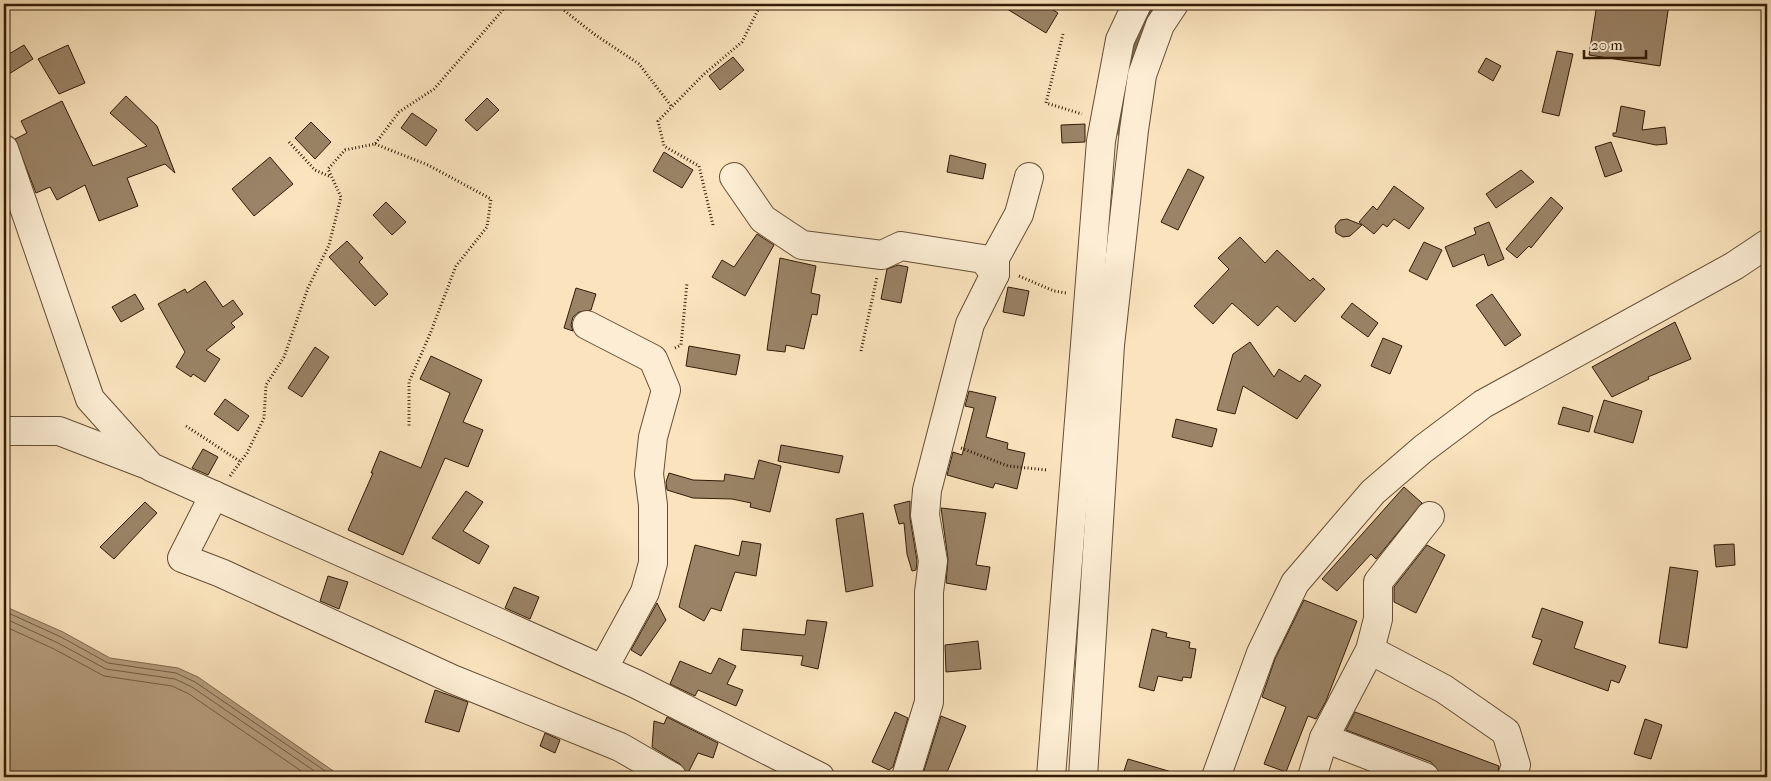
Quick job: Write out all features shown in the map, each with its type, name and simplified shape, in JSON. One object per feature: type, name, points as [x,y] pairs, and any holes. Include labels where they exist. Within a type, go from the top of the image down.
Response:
[{"type":"street","points":[[1051,777],[1078,410],[1104,121],[1120,40],[1137,4]]},
{"type":"street","points":[[1083,777],[1110,345],[1134,130],[1142,75],[1160,25],[1174,4]]},
{"type":"street","points":[[4,149],[90,399],[151,467]]},
{"type":"street","points":[[734,177],[763,219],[802,245],[882,255],[901,246],[983,259],[994,274]]},
{"type":"street","points":[[906,777],[929,702],[929,592],[934,561],[925,515],[928,490],[970,324],[994,274],[995,258],[1019,214],[1029,177]]},
{"type":"street","points":[[1216,777],[1260,653],[1295,583],[1373,492],[1423,449],[1483,404],[1734,266],[1767,244]]},
{"type":"street","points":[[587,325],[653,359],[666,390],[653,437],[649,474],[653,505],[653,563],[645,592],[603,669]]},
{"type":"street","points":[[4,431],[59,431],[151,467],[222,486],[603,669],[820,777]]},
{"type":"street","points":[[222,486],[182,558],[221,572],[452,679],[620,747],[672,777]]},
{"type":"street","points":[[1312,777],[1324,738],[1370,650],[1378,619],[1378,582],[1430,516]]},
{"type":"street","points":[[1370,650],[1444,689],[1506,732],[1516,765],[1512,777]]},
{"type":"street","points":[[1324,738],[1425,777]]},
{"type":"path","points":[[375,144],[399,112],[434,89],[508,4]]},
{"type":"path","points":[[556,4],[594,34],[639,64],[672,107]]},
{"type":"path","points":[[713,225],[699,166],[664,146],[658,121],[703,75],[742,42],[761,4]]},
{"type":"path","points":[[1063,34],[1046,103],[1104,121]]},
{"type":"path","points":[[289,142],[315,170],[332,178]]},
{"type":"path","points":[[222,486],[241,462],[264,418],[266,385],[284,357],[308,288],[329,245],[341,197],[328,169],[345,150],[375,144],[428,165],[491,199],[487,227],[456,266],[430,334],[408,382],[409,427]]},
{"type":"path","points":[[861,351],[882,255]]},
{"type":"path","points":[[994,274],[1023,276],[1054,291],[1089,297]]},
{"type":"path","points":[[653,359],[681,345],[687,283]]},
{"type":"path","points":[[186,426],[241,462]]},
{"type":"path","points":[[941,440],[1008,466],[1047,470]]},
{"type":"water","points":[[4,606],[63,632],[110,658],[178,668],[198,677],[342,777],[4,777]]},
{"type":"building","points":[[999,4],[1044,4],[1058,13],[1046,33]]},
{"type":"building","points":[[1597,4],[1669,4],[1660,66],[1589,55]]},
{"type":"building","points":[[24,45],[33,59],[4,77],[4,57]]},
{"type":"building","points":[[68,45],[85,83],[59,94],[38,59]]},
{"type":"building","points":[[1557,51],[1573,54],[1559,116],[1542,112]]},
{"type":"building","points":[[733,57],[744,70],[720,90],[709,76]]},
{"type":"building","points":[[1486,58],[1501,66],[1493,81],[1478,72]]},
{"type":"building","points":[[126,96],[157,126],[175,173],[165,164],[127,178],[138,206],[99,221],[85,185],[57,200],[50,187],[36,193],[15,139],[27,133],[21,121],[62,101],[93,166],[147,146],[110,113]]},
{"type":"building","points":[[487,98],[499,110],[477,131],[465,120]]},
{"type":"building","points":[[1621,106],[1645,111],[1642,130],[1665,127],[1667,144],[1656,145],[1613,136],[1613,133],[1616,133]]},
{"type":"building","points":[[412,113],[437,130],[426,146],[401,128]]},
{"type":"building","points":[[311,122],[331,142],[315,159],[295,138]]},
{"type":"building","points":[[1085,124],[1085,142],[1062,143],[1061,125]]},
{"type":"building","points":[[1611,142],[1622,171],[1605,177],[1595,147]]},
{"type":"building","points":[[664,152],[693,170],[682,188],[653,171]]},
{"type":"building","points":[[950,155],[986,164],[983,179],[947,172]]},
{"type":"building","points":[[270,157],[293,184],[254,216],[232,189]]},
{"type":"building","points":[[1188,169],[1204,177],[1178,230],[1161,222]]},
{"type":"building","points":[[1521,170],[1534,182],[1496,208],[1486,194]]},
{"type":"building","points":[[1394,186],[1424,208],[1409,229],[1394,219],[1387,227],[1383,224],[1374,234],[1359,222],[1373,206],[1377,210]]},
{"type":"building","points":[[1551,197],[1563,208],[1531,248],[1529,246],[1517,258],[1506,249]]},
{"type":"building","points":[[386,202],[406,222],[392,235],[373,215]]},
{"type":"building","points":[[1347,219],[1362,225],[1350,236],[1343,237],[1336,233],[1335,226],[1340,220]]},
{"type":"building","points":[[1489,222],[1504,259],[1488,266],[1484,254],[1453,267],[1445,247],[1476,234],[1474,228]]},
{"type":"building","points":[[757,234],[774,245],[745,296],[712,277],[722,260],[734,267]]},
{"type":"building","points":[[1240,237],[1265,263],[1277,250],[1310,281],[1313,278],[1325,289],[1295,322],[1277,306],[1258,326],[1232,303],[1213,324],[1194,306],[1229,269],[1218,258]]},
{"type":"building","points":[[347,241],[363,258],[359,262],[388,294],[375,306],[329,257]]},
{"type":"building","points":[[1424,242],[1442,250],[1427,280],[1409,271]]},
{"type":"building","points":[[780,258],[816,266],[811,293],[820,295],[817,315],[812,314],[804,349],[786,345],[785,352],[767,350]]},
{"type":"building","points":[[898,265],[908,267],[901,303],[881,299],[887,269]]},
{"type":"building","points":[[205,281],[223,307],[233,300],[243,314],[231,323],[235,327],[206,350],[220,359],[205,382],[193,374],[191,377],[176,367],[185,352],[158,304],[185,289],[187,293]]},
{"type":"building","points":[[1008,287],[1029,291],[1024,316],[1003,312]]},
{"type":"building","points":[[576,288],[596,294],[591,310],[579,312],[573,317],[571,325],[573,331],[564,328]]},
{"type":"building","points":[[135,294],[144,309],[121,322],[112,307]]},
{"type":"building","points":[[1492,294],[1521,335],[1505,346],[1476,305]]},
{"type":"building","points":[[1352,303],[1378,323],[1368,337],[1341,317]]},
{"type":"building","points":[[1675,322],[1691,359],[1648,377],[1649,379],[1612,397],[1592,367]]},
{"type":"building","points":[[1383,338],[1402,346],[1390,374],[1371,366]]},
{"type":"building","points":[[1250,342],[1274,377],[1279,369],[1300,382],[1305,375],[1321,385],[1297,419],[1243,386],[1235,414],[1217,410],[1233,354]]},
{"type":"building","points":[[689,346],[740,355],[736,375],[686,366]]},
{"type":"building","points":[[315,347],[329,357],[302,397],[288,388]]},
{"type":"building","points":[[431,356],[482,380],[463,422],[483,430],[468,467],[445,458],[403,555],[348,530],[373,473],[371,473],[380,451],[421,468],[450,393],[420,379]]},
{"type":"building","points":[[969,391],[996,397],[986,437],[1008,443],[1007,449],[1025,453],[1017,489],[995,483],[993,488],[947,475],[953,452],[962,455],[974,408],[965,406]]},
{"type":"building","points":[[225,399],[249,416],[238,431],[214,414]]},
{"type":"building","points":[[1604,400],[1642,411],[1633,443],[1594,432]]},
{"type":"building","points":[[1563,407],[1593,416],[1589,432],[1558,424]]},
{"type":"building","points":[[1176,419],[1217,429],[1212,447],[1172,437]]},
{"type":"building","points":[[781,445],[843,456],[839,473],[778,461]]},
{"type":"building","points":[[203,449],[218,457],[208,475],[192,468]]},
{"type":"building","points":[[759,460],[781,466],[770,512],[750,507],[751,503],[732,499],[693,498],[667,490],[666,482],[669,473],[693,480],[724,481],[725,474],[754,479]]},
{"type":"building","points":[[1404,487],[1422,503],[1376,559],[1371,554],[1337,591],[1322,579]]},
{"type":"building","points":[[466,491],[483,502],[463,531],[489,546],[479,564],[432,538]]},
{"type":"building","points":[[910,501],[910,518],[917,561],[916,570],[912,571],[907,554],[904,523],[899,524],[894,505]]},
{"type":"building","points":[[145,502],[157,513],[114,559],[100,547]]},
{"type":"building","points":[[941,508],[986,513],[976,565],[990,567],[986,590],[946,583],[948,559]]},
{"type":"building","points":[[863,513],[873,586],[846,592],[836,519]]},
{"type":"building","points":[[742,541],[761,544],[756,576],[735,572],[721,611],[711,608],[704,621],[679,607],[695,545],[739,556]]},
{"type":"building","points":[[1734,544],[1735,565],[1716,567],[1714,545]]},
{"type":"building","points":[[1427,545],[1445,555],[1416,613],[1394,602],[1394,587]]},
{"type":"building","points":[[1670,567],[1698,571],[1687,648],[1659,643]]},
{"type":"building","points":[[328,576],[348,582],[339,609],[320,601]]},
{"type":"building","points":[[514,587],[539,597],[530,619],[505,608]]},
{"type":"building","points":[[1304,600],[1357,621],[1326,701],[1316,719],[1308,716],[1286,772],[1264,764],[1286,707],[1262,697],[1275,659]]},
{"type":"building","points":[[657,603],[666,620],[641,656],[631,650]]},
{"type":"building","points":[[1542,608],[1583,622],[1574,648],[1626,666],[1619,683],[1611,680],[1608,691],[1533,664],[1542,640],[1532,637]]},
{"type":"building","points":[[807,620],[827,622],[818,669],[801,665],[803,656],[741,650],[743,629],[805,635]]},
{"type":"building","points":[[1152,629],[1167,633],[1166,637],[1190,642],[1189,648],[1196,649],[1191,678],[1183,677],[1182,681],[1158,676],[1154,691],[1139,687]]},
{"type":"building","points":[[978,641],[981,669],[946,672],[945,645]]},
{"type":"building","points":[[719,658],[736,666],[727,684],[743,690],[736,706],[698,690],[695,696],[670,684],[680,661],[711,674]]},
{"type":"building","points":[[435,690],[468,702],[459,732],[425,722]]},
{"type":"building","points":[[895,712],[908,718],[893,767],[889,770],[872,762]]},
{"type":"building","points":[[1355,712],[1499,766],[1497,777],[1453,777],[1439,772],[1431,762],[1346,730]]},
{"type":"building","points":[[941,716],[966,726],[945,777],[922,777]]},
{"type":"building","points":[[667,717],[718,743],[713,758],[698,753],[687,775],[680,764],[652,747],[654,721],[664,724]]},
{"type":"building","points":[[1645,719],[1662,725],[1651,759],[1634,754]]},
{"type":"building","points":[[545,733],[560,740],[555,753],[540,746]]},
{"type":"building","points":[[1128,759],[1175,773],[1175,777],[1122,777]]},
{"type":"waterway","points":[[1120,133],[1130,66],[1140,34],[1155,4]]}]
